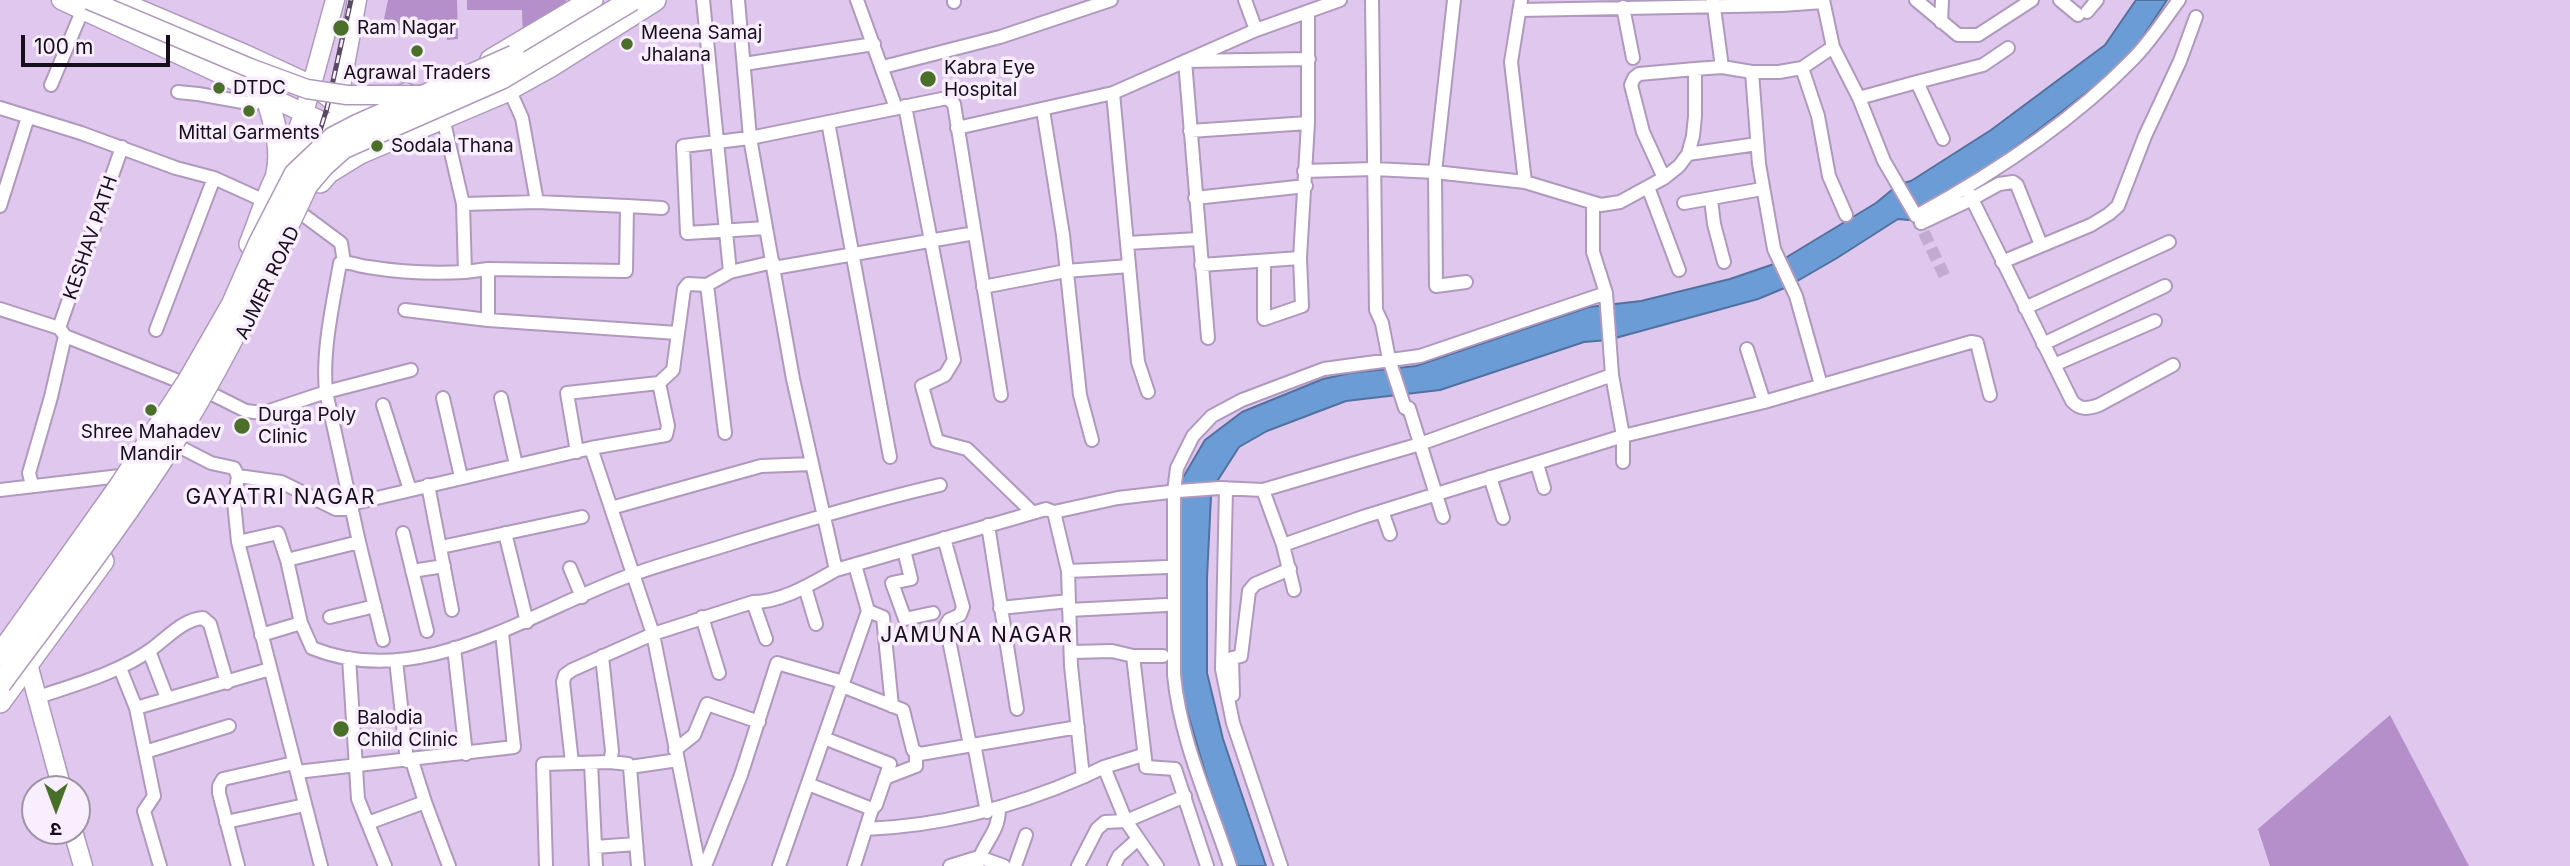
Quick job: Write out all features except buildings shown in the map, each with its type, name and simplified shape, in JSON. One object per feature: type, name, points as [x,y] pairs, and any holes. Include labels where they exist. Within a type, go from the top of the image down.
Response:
[{"type":"highway","name":"AJMER ROAD","points":[[2,646],[120,476],[181,382],[224,299],[286,160],[334,116],[488,62],[592,0]]},
{"type":"highway","points":[[2,646],[120,486],[189,380],[232,305],[271,219],[295,174],[333,138],[422,95],[510,59],[607,0]]},
{"type":"highway","points":[[0,684],[76,582],[174,441],[233,338],[307,185],[323,166],[343,148],[502,78],[632,0]]},
{"type":"highway","name":"AJMER ROAD","points":[[0,702],[84,589],[180,447],[240,340],[312,190],[329,172],[368,150],[509,89],[655,0]]},
{"type":"highway","points":[[266,94],[279,153],[271,192]]},
{"type":"main road","points":[[61,0],[86,4],[307,89],[347,95],[422,95]]},
{"type":"main road","points":[[118,0],[312,85],[334,116],[368,150]]},
{"type":"main road","points":[[286,160],[304,113],[335,0]]},
{"type":"main road","points":[[334,116],[356,0]]},
{"type":"main road","points":[[86,4],[304,113],[334,116]]},
{"type":"main road","points":[[2,646],[29,664],[58,775]]},
{"type":"main road","points":[[78,845],[83,866]]},
{"type":"street","points":[[703,0],[715,143],[730,272]]},
{"type":"street","points":[[738,0],[750,138],[793,379],[836,570]]},
{"type":"street","points":[[857,0],[901,107],[954,360],[945,375],[922,386],[937,441],[967,449],[1032,512]]},
{"type":"street","points":[[883,68],[1000,37],[1111,0]]},
{"type":"street","points":[[1245,0],[1256,30]]},
{"type":"street","points":[[957,128],[1113,93],[1256,30],[1340,0]]},
{"type":"street","points":[[1373,0],[1376,310],[1382,323],[1389,359],[1443,517]]},
{"type":"street","points":[[1454,0],[1436,172],[1436,286],[1466,282]]},
{"type":"street","points":[[1916,0],[1958,35],[1978,35],[2014,7],[2032,0]]},
{"type":"street","points":[[1941,22],[1942,0]]},
{"type":"street","points":[[2060,0],[2082,14],[2097,0]]},
{"type":"street","points":[[1525,182],[1511,62],[1521,5],[1623,7],[1823,1],[1833,47],[1859,98],[1895,183],[1918,220],[1970,193],[2081,108],[2134,58],[2179,0]]},
{"type":"street","points":[[1714,3],[1722,67]]},
{"type":"street","points":[[51,85],[86,4]]},
{"type":"street","points":[[1623,7],[1633,58]]},
{"type":"street","points":[[1265,262],[1264,319],[1302,306],[1300,258],[1306,186],[1304,171],[1308,123],[1308,12]]},
{"type":"street","points":[[2002,262],[2091,225],[2109,215],[2118,206],[2196,17]]},
{"type":"street","points":[[744,64],[874,44]]},
{"type":"street","points":[[1664,178],[1643,132],[1632,85],[1639,74],[1722,67],[1752,72],[1779,72],[1801,68],[1833,47]]},
{"type":"street","points":[[1859,98],[1983,65],[2008,48]]},
{"type":"street","points":[[1185,61],[1308,59]]},
{"type":"street","points":[[1185,61],[1208,338]]},
{"type":"street","points":[[1801,68],[1818,117],[1829,176],[1846,215]]},
{"type":"street","points":[[1304,171],[1374,169],[1436,172],[1525,182],[1593,204],[1620,202],[1664,178],[1679,166],[1688,154],[1695,117],[1695,69]]},
{"type":"street","points":[[1752,72],[1762,189],[1774,249],[1796,296],[1821,385]]},
{"type":"street","points":[[1917,82],[1942,139]]},
{"type":"street","points":[[509,89],[522,118],[537,202]]},
{"type":"street","points":[[178,92],[254,104],[266,94]]},
{"type":"street","points":[[1113,93],[1138,362],[1148,392]]},
{"type":"street","points":[[766,228],[687,233],[683,146],[750,138],[947,98],[954,104],[1001,395]]},
{"type":"street","points":[[0,108],[122,147],[176,168],[271,192]]},
{"type":"street","points":[[1043,110],[1063,235],[1080,395],[1092,440]]},
{"type":"street","points":[[0,206],[28,117]]},
{"type":"street","points":[[443,118],[463,204],[465,272]]},
{"type":"street","points":[[828,122],[890,457]]},
{"type":"street","points":[[1190,131],[1308,123]]},
{"type":"street","points":[[1688,154],[1757,144]]},
{"type":"street","name":"KESHAV PATH","points":[[32,485],[29,473],[51,397],[62,332],[122,147]]},
{"type":"street","points":[[156,330],[214,178]]},
{"type":"street","points":[[1970,193],[2013,181],[2041,245]]},
{"type":"street","points":[[1195,198],[1306,186]]},
{"type":"street","points":[[1648,187],[1679,270]]},
{"type":"street","points":[[1684,203],[1762,189]]},
{"type":"street","points":[[1970,193],[2043,344],[2072,401],[2078,407],[2086,409],[2099,405],[2173,365]]},
{"type":"street","points":[[1711,200],[1724,262]]},
{"type":"street","points":[[463,204],[537,202],[662,208]]},
{"type":"street","points":[[1593,204],[1593,252],[1605,293],[1612,375],[1623,436],[1623,462]]},
{"type":"street","points":[[344,262],[367,267],[446,273],[488,269],[626,271],[626,205]]},
{"type":"street","points":[[302,215],[341,243],[344,262]]},
{"type":"street","points":[[577,452],[567,393],[659,383],[673,370],[684,289],[688,284],[706,285],[730,272],[975,233]]},
{"type":"street","points":[[1127,243],[1198,239]]},
{"type":"street","points":[[2025,308],[2169,242]]},
{"type":"street","points":[[1201,265],[1300,258]]},
{"type":"street","points":[[344,262],[340,264],[331,313],[326,392],[383,640]]},
{"type":"street","points":[[984,287],[1066,271],[1129,266]]},
{"type":"street","points":[[488,269],[488,320]]},
{"type":"street","points":[[706,285],[725,433]]},
{"type":"street","points":[[2043,344],[2165,286]]},
{"type":"street","points":[[1230,866],[1189,744],[1175,692],[1177,468],[1199,429],[1219,411],[1324,369],[1420,356],[1605,293]]},
{"type":"street","points":[[0,309],[181,382]]},
{"type":"street","points":[[405,310],[488,320],[677,333]]},
{"type":"street","points":[[2054,365],[2155,321]]},
{"type":"street","points":[[1283,545],[1382,511],[1623,436],[1764,402],[1970,342],[1977,343],[1990,395]]},
{"type":"street","points":[[1747,349],[1764,402]]},
{"type":"street","points":[[210,393],[246,411],[263,413],[326,392],[411,370]]},
{"type":"street","points":[[572,763],[564,678],[572,670],[653,634],[753,602],[766,602],[805,587],[836,570],[1032,512],[1046,509],[1054,512],[1118,498],[1176,491],[1223,488],[1264,490],[1420,444],[1612,375]]},
{"type":"street","points":[[238,475],[281,482],[336,509],[351,506],[428,485],[591,448],[661,438],[666,435],[668,426],[659,383]]},
{"type":"street","points":[[443,398],[461,478]]},
{"type":"street","points":[[501,398],[516,465]]},
{"type":"street","points":[[383,405],[410,490]]},
{"type":"street","points":[[180,447],[211,463],[234,468],[238,475],[234,502],[238,542],[321,866]]},
{"type":"street","points":[[591,448],[653,634],[699,866]]},
{"type":"street","points":[[611,508],[761,466],[813,464]]},
{"type":"street","points":[[1537,464],[1544,488]]},
{"type":"street","points":[[0,490],[120,476]]},
{"type":"street","points":[[1490,477],[1503,518]]},
{"type":"street","points":[[428,485],[452,610]]},
{"type":"street","points":[[238,542],[278,533],[301,623],[312,648],[331,656],[359,661],[396,660],[454,648],[502,633],[632,575],[863,502],[940,485]]},
{"type":"street","points":[[1223,488],[1222,668],[1233,723],[1281,866]]},
{"type":"street","points":[[1264,490],[1283,545],[1294,590]]},
{"type":"street","points":[[1382,511],[1390,534]]},
{"type":"street","points":[[1054,512],[1068,571],[1071,666],[1083,777]]},
{"type":"street","points":[[441,547],[582,517]]},
{"type":"street","points":[[988,525],[1017,709]]},
{"type":"street","points":[[403,533],[427,631]]},
{"type":"street","points":[[505,533],[527,622]]},
{"type":"street","points":[[944,538],[963,607],[960,615],[949,620],[946,625],[972,744],[997,829],[978,861]]},
{"type":"street","points":[[286,560],[359,542]]},
{"type":"street","points":[[904,550],[911,579],[892,583],[905,619],[933,613]]},
{"type":"street","points":[[779,866],[867,611],[856,565]]},
{"type":"street","points":[[412,570],[444,566]]},
{"type":"street","points":[[1068,571],[1167,567]]},
{"type":"street","points":[[570,568],[582,597]]},
{"type":"street","points":[[1233,695],[1232,658],[1241,656],[1249,591],[1255,584],[1290,569]]},
{"type":"street","points":[[805,587],[816,624]]},
{"type":"street","points":[[753,602],[766,639]]},
{"type":"street","points":[[1000,608],[1166,605]]},
{"type":"street","points":[[330,617],[375,606]]},
{"type":"street","points":[[867,611],[883,617],[892,706]]},
{"type":"street","points":[[702,617],[719,673]]},
{"type":"street","points":[[38,697],[120,668],[190,621],[206,618],[228,683]]},
{"type":"street","points":[[261,635],[301,623]]},
{"type":"street","points":[[237,866],[219,793],[223,779],[296,768],[410,761],[514,747],[502,633]]},
{"type":"street","points":[[454,648],[466,754]]},
{"type":"street","points":[[149,651],[167,698]]},
{"type":"street","points":[[1072,652],[1112,651],[1133,656],[1163,656]]},
{"type":"street","points":[[602,656],[611,762]]},
{"type":"street","points":[[1133,656],[1143,755],[1148,768],[1175,769],[1207,866]]},
{"type":"street","points":[[349,658],[358,799],[385,866]]},
{"type":"street","points":[[396,660],[410,761],[449,866]]},
{"type":"street","points":[[705,866],[759,722],[777,663],[843,684],[903,710],[916,753],[916,766],[885,778]]},
{"type":"street","points":[[120,668],[136,708],[154,796],[144,811],[160,866]]},
{"type":"street","points":[[136,708],[270,670]]},
{"type":"street","points":[[630,767],[677,757],[694,735],[707,704],[759,722]]},
{"type":"street","points":[[145,752],[229,726]]},
{"type":"street","points":[[916,753],[1078,727]]},
{"type":"street","points":[[824,738],[890,764],[854,866]]},
{"type":"street","points":[[866,829],[895,828],[993,810],[1104,767],[1143,755]]},
{"type":"street","points":[[546,866],[542,764],[611,762],[628,764],[630,767],[638,866]]},
{"type":"street","points":[[591,763],[596,866]]},
{"type":"street","points":[[1104,767],[1126,821],[1157,866]]},
{"type":"street","points":[[808,784],[872,809]]},
{"type":"street","points":[[1078,866],[1097,829],[1105,822],[1126,821],[1185,796]]},
{"type":"street","points":[[368,823],[425,802]]},
{"type":"street","points":[[226,822],[305,805]]},
{"type":"street","points":[[1014,866],[1026,835]]},
{"type":"street","points":[[1114,866],[1119,856],[1138,839]]},
{"type":"street","points":[[595,847],[636,844]]},
{"type":"street","points":[[950,866],[978,861],[1004,866]]},
{"type":"shaded area","points":[[388,0],[457,0],[458,39],[447,40],[446,28],[405,29],[381,33]]},
{"type":"shaded area","points":[[467,0],[566,0],[566,11],[523,38],[522,10],[467,10]]},
{"type":"shaded area","points":[[2390,715],[2469,866],[2270,866],[2258,829]]},
{"type":"water","points":[[2136,0],[2167,0],[2140,41],[2117,69],[2004,156],[1922,208],[1909,220],[1898,219],[1787,287],[1758,299],[1608,340],[1584,342],[1440,390],[1346,401],[1267,431],[1239,447],[1216,483],[1211,496],[1207,578],[1207,673],[1223,739],[1266,866],[1236,866],[1180,687],[1178,486],[1205,440],[1242,412],[1323,379],[1350,373],[1416,366],[1589,307],[1641,301],[1730,279],[1777,263],[1876,203],[1899,184],[1911,181],[1991,130],[2105,45]]},
{"type":"tunnel","points":[[1916,216],[1945,277]]},
{"type":"railway","points":[[0,675],[166,439],[229,334],[307,173],[327,108],[351,0]]},
{"type":"place","name":"Ram Nagar","points":[[341,28]]},
{"type":"place","name":"Meena Samaj Jhalana","points":[[627,44]]},
{"type":"place","name":"Agrawal Traders","points":[[417,51]]},
{"type":"place","name":"Kabra Eye Hospital","points":[[928,79]]},
{"type":"place","name":"DTDC","points":[[219,88]]},
{"type":"place","name":"Mittal Garments","points":[[249,111]]},
{"type":"place","name":"Sodala Thana","points":[[377,146]]},
{"type":"place","name":"Shree Mahadev Mandir","points":[[151,410]]},
{"type":"place","name":"Durga Poly Clinic","points":[[242,426]]},
{"type":"place","name":"Balodia Child Clinic","points":[[341,729]]},
{"type":"district","name":"GAYATRI NAGAR","points":[[281,498]]},
{"type":"district","name":"JAMUNA NAGAR","points":[[977,636]]}]
